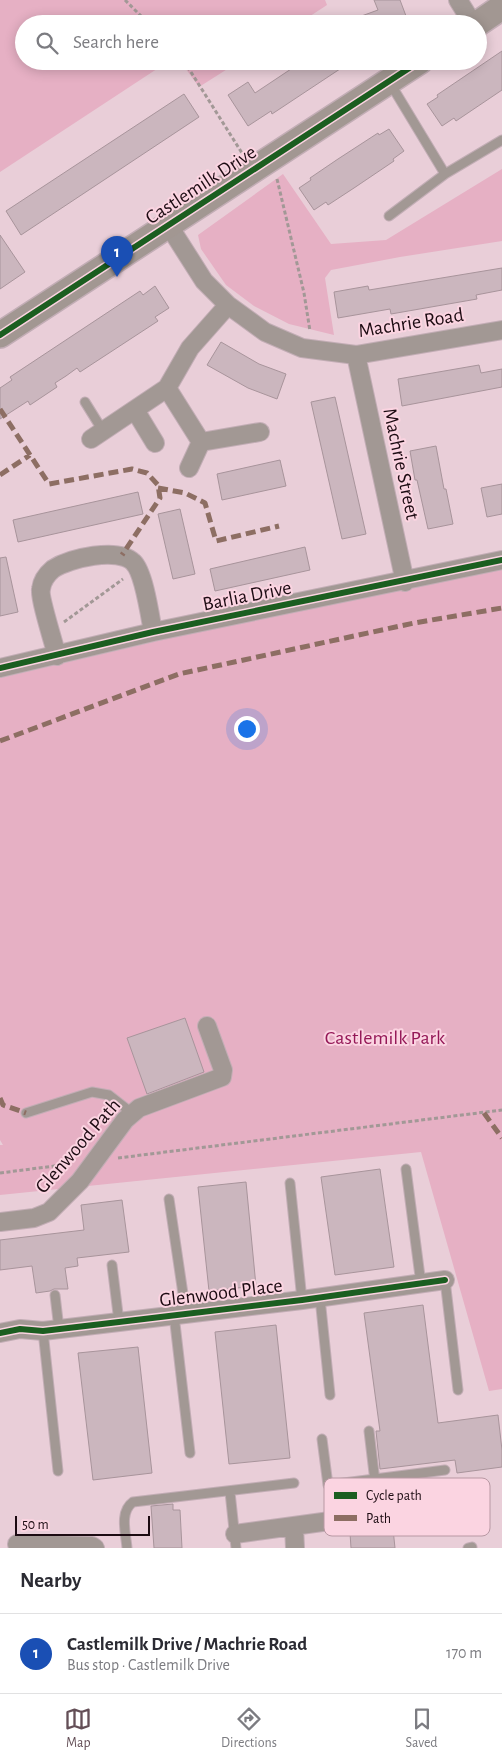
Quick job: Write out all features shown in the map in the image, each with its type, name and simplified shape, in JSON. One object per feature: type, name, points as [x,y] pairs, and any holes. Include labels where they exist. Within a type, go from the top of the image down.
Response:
[{"type":"street","points":[[458,0],[467,15]]},
{"type":"street","points":[[487,17],[502,7]]},
{"type":"street","name":"Castlemilk Drive","points":[[0,335],[406,70]]},
{"type":"street","name":"Machrie Road","points":[[169,226],[204,281],[228,305],[264,332],[302,348],[356,354],[502,330]]},
{"type":"street","points":[[97,435],[167,388],[190,348],[228,305]]},
{"type":"street","name":"Machrie Street","points":[[356,354],[405,582]]},
{"type":"street","points":[[167,388],[201,442]]},
{"type":"street","points":[[135,410],[155,442]]},
{"type":"street","points":[[201,442],[260,432]]},
{"type":"street","points":[[189,468],[201,442]]},
{"type":"street","points":[[56,656],[40,590],[45,578],[54,569],[70,562],[106,554],[122,555],[133,562],[140,571],[154,632]]},
{"type":"street","name":"Barlia Drive","points":[[0,668],[154,632],[405,582],[502,560]]},
{"type":"street","name":"Glenwood Path","points":[[0,1222],[34,1218],[49,1212],[80,1180],[125,1120],[138,1108],[222,1076],[223,1070],[208,1026]]},
{"type":"street","name":"Glenwood Place","points":[[0,1333],[20,1330],[51,1330],[119,1322],[320,1298],[445,1280]]},
{"type":"street","points":[[236,1541],[294,1526],[324,1522]]},
{"type":"street","points":[[294,1526],[295,1548]]},
{"type":"street","points":[[17,1544],[92,1546],[95,1548]]},
{"type":"lane","points":[[389,81],[445,174]]},
{"type":"lane","points":[[389,216],[445,174],[502,140]]},
{"type":"lane","points":[[85,402],[97,435]]},
{"type":"lane","points":[[26,1113],[92,1092],[109,1095],[132,1113]]},
{"type":"lane","points":[[406,1169],[421,1284]]},
{"type":"lane","points":[[290,1183],[302,1300]]},
{"type":"lane","points":[[170,1199],[190,1453]]},
{"type":"lane","points":[[112,1265],[119,1322]]},
{"type":"lane","points":[[445,1280],[458,1390]]},
{"type":"lane","points":[[54,1295],[51,1330],[58,1471]]},
{"type":"lane","points":[[320,1298],[330,1395]]},
{"type":"lane","points":[[369,1431],[374,1478]]},
{"type":"lane","points":[[322,1439],[327,1478]]},
{"type":"lane","points":[[382,1478],[445,1470]]},
{"type":"lane","points":[[127,1548],[124,1514],[128,1506],[133,1502],[294,1483]]},
{"type":"lane","points":[[230,1492],[236,1541]]},
{"type":"path","points":[[125,0],[140,15]]},
{"type":"path","points":[[191,70],[262,165],[304,293],[313,349]]},
{"type":"path","points":[[51,631],[138,568]]},
{"type":"path","points":[[0,1173],[502,1110]]},
{"type":"green space","points":[[0,0],[325,0],[327,5],[312,15],[15,15],[15,70],[155,70],[0,172]]},
{"type":"green space","points":[[187,70],[226,70],[199,87]]},
{"type":"green space","points":[[502,169],[502,241],[331,270],[325,278],[334,335],[289,324],[254,306],[226,285],[201,249],[198,235],[283,174],[331,244],[386,240]]},
{"type":"green space","name":"Castlemilk Park","points":[[502,566],[502,1389],[489,1391],[421,1152],[0,1195],[0,1145],[3,1145],[0,1140],[0,678],[170,638]]},
{"type":"building","points":[[374,0],[400,0],[406,15],[364,15],[378,10]]},
{"type":"building","points":[[502,51],[502,90],[456,121],[454,118],[442,126],[427,104],[474,70],[487,70],[487,61]]},
{"type":"building","points":[[290,70],[338,70],[272,114],[271,111],[248,126],[228,95],[248,82],[255,93]]},
{"type":"building","points":[[184,94],[199,117],[21,235],[6,211]]},
{"type":"building","points":[[389,129],[404,151],[393,159],[394,161],[354,188],[328,205],[326,202],[314,210],[299,188],[338,159],[378,133],[379,135]]},
{"type":"building","points":[[0,235],[25,272],[0,289]]},
{"type":"building","points":[[502,268],[502,290],[476,295],[477,299],[391,314],[390,309],[338,318],[334,292],[368,286],[369,290]]},
{"type":"building","points":[[155,286],[169,308],[155,317],[158,321],[80,372],[77,368],[55,383],[57,387],[30,405],[28,401],[0,419],[0,388],[12,380],[10,377],[140,291],[143,295]]},
{"type":"building","points":[[221,342],[259,364],[286,374],[277,399],[248,388],[207,365]]},
{"type":"building","points":[[479,365],[481,373],[502,369],[502,387],[402,406],[398,379]]},
{"type":"building","points":[[335,397],[366,534],[342,539],[311,402]]},
{"type":"building","points":[[436,446],[453,524],[428,529],[417,480],[415,480],[410,451]]},
{"type":"building","points":[[280,460],[286,486],[222,500],[217,474]]},
{"type":"building","points":[[502,484],[502,514],[487,517],[481,488]]},
{"type":"building","points":[[138,492],[143,514],[18,542],[13,520]]},
{"type":"building","points":[[180,509],[195,574],[173,579],[158,514]]},
{"type":"building","points":[[305,547],[310,570],[215,591],[210,569]]},
{"type":"building","points":[[6,557],[18,612],[0,616],[0,558]]},
{"type":"building","points":[[185,1018],[204,1072],[147,1094],[127,1038]]},
{"type":"building","points":[[380,1169],[394,1267],[335,1275],[321,1177]]},
{"type":"building","points":[[246,1182],[256,1286],[209,1291],[198,1187]]},
{"type":"building","points":[[122,1200],[129,1252],[77,1258],[78,1266],[65,1268],[68,1289],[54,1289],[36,1293],[32,1266],[0,1270],[0,1240],[84,1230],[81,1205]]},
{"type":"building","points":[[423,1305],[438,1423],[498,1415],[502,1467],[457,1473],[455,1460],[380,1469],[376,1431],[380,1431],[364,1313]]},
{"type":"building","points":[[276,1325],[290,1458],[229,1464],[215,1332]]},
{"type":"building","points":[[138,1347],[152,1473],[93,1480],[78,1353]]},
{"type":"building","points":[[173,1504],[173,1510],[180,1510],[182,1548],[154,1548],[151,1506]]},
{"type":"building","points":[[350,1536],[394,1536],[395,1548],[351,1548]]},
{"type":"marked path","points":[[0,409],[49,484],[132,469],[147,473],[158,485],[160,498],[122,555]]},
{"type":"marked path","points":[[0,475],[30,455]]},
{"type":"marked path","points":[[158,488],[185,493],[205,503],[216,541],[279,526]]},
{"type":"marked path","points":[[0,741],[179,674],[414,623],[502,608]]},
{"type":"marked path","points":[[0,1098],[3,1105],[26,1113]]},
{"type":"marked path","points":[[484,1113],[502,1138]]},
{"type":"cycle path","points":[[0,335],[406,70]]},
{"type":"cycle path","points":[[0,668],[153,632],[502,560]]},
{"type":"cycle path","points":[[0,1333],[20,1329],[43,1331],[119,1322],[302,1300],[445,1280]]},
{"type":"place","name":"Castlemilk Drive / Machrie Road","points":[[117,277]]}]
